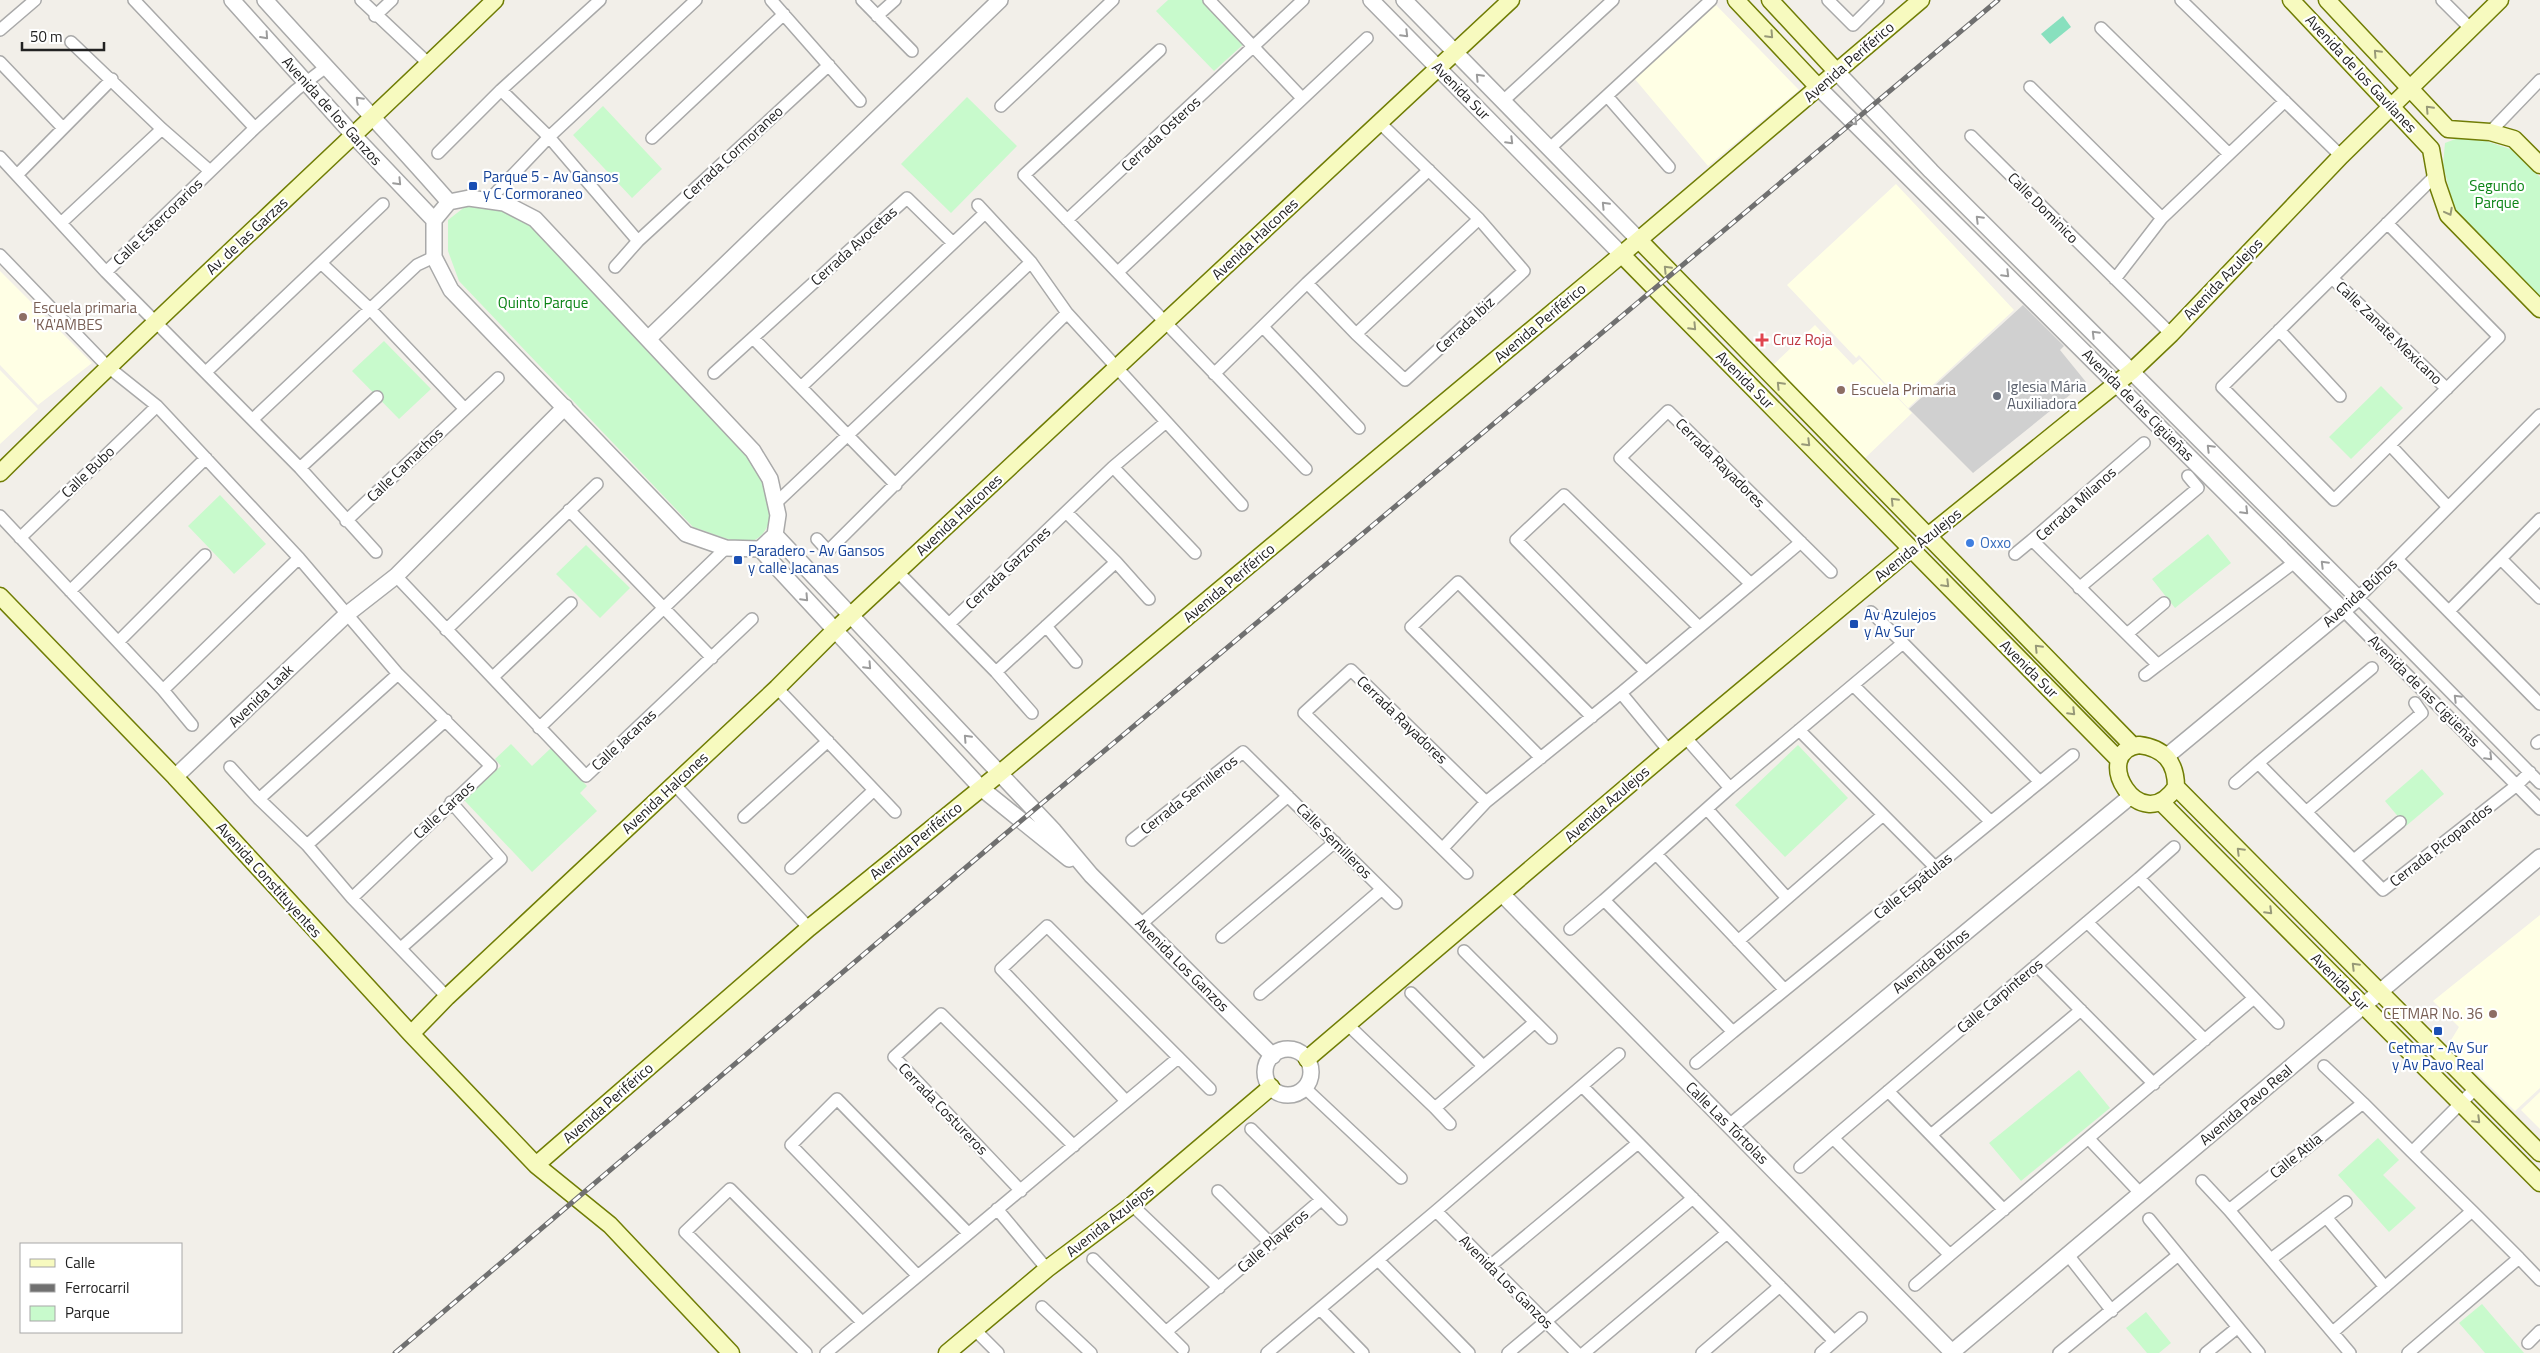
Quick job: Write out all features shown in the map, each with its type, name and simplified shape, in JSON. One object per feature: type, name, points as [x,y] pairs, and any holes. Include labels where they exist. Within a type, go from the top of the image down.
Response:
[{"type":"main road","name":"Av. de las Garzas","points":[[0,473],[102,360],[150,315],[354,136],[423,60],[495,0]]},
{"type":"main road","name":"Avenida Halcones","points":[[410,1034],[443,993],[674,784],[777,688],[835,630],[1118,368],[1163,322],[1385,128],[1455,52],[1511,0]]},
{"type":"main road","name":"Avenida de las Cigüeñas","points":[[1736,0],[1819,88]]},
{"type":"main road","name":"Avenida de las Cigüeñas","points":[[1770,0],[1836,71]]},
{"type":"main road","name":"Avenida Periférico","points":[[536,1166],[809,928],[1000,773],[1622,255],[1921,0]]},
{"type":"main road","name":"Avenida de los Gavilanes","points":[[2291,0],[2431,148]]},
{"type":"main road","name":"Avenida de los Gavilanes","points":[[2327,0],[2448,129]]},
{"type":"main road","name":"Avenida Azulejos","points":[[1928,536],[2132,371],[2171,334],[2341,156],[2500,0]]},
{"type":"main road","points":[[2540,165],[2514,139],[2490,132],[2448,129],[2431,148],[2436,175],[2448,215],[2540,309]]},
{"type":"main road","name":"Avenida Sur","points":[[1639,240],[2133,746]]},
{"type":"main road","name":"Avenida Sur","points":[[1622,255],[2118,760]]},
{"type":"main road","points":[[1718,352],[1734,337]]},
{"type":"main road","name":"Avenida Azulejos","points":[[1307,1059],[1669,750],[1686,738],[1911,549]]},
{"type":"main road","name":"Avenida Constituyentes","points":[[0,596],[175,777],[410,1034],[536,1166],[610,1226],[731,1353]]},
{"type":"main road","points":[[2133,746],[2148,746],[2167,756],[2173,764],[2176,787],[2170,796],[2161,802],[2152,804],[2132,796],[2121,782],[2118,760],[2124,751],[2133,746]]},
{"type":"main road","name":"Avenida Sur","points":[[2176,787],[2540,1153]]},
{"type":"main road","name":"Avenida Sur","points":[[2161,802],[2540,1183]]},
{"type":"main road","name":"Avenida Azulejos","points":[[947,1353],[974,1330],[1042,1263],[1132,1205],[1271,1087]]},
{"type":"street","points":[[0,30],[36,0]]},
{"type":"street","points":[[134,0],[255,128]]},
{"type":"street","name":"Avenida de los Ganzos","points":[[232,0],[354,136],[434,220]]},
{"type":"street","name":"Avenida de los Ganzos","points":[[265,0],[374,116],[449,202]]},
{"type":"street","points":[[360,0],[423,60]]},
{"type":"street","points":[[375,16],[392,0]]},
{"type":"street","points":[[438,153],[501,90],[600,0]]},
{"type":"street","points":[[490,200],[548,137],[696,0]]},
{"type":"street","points":[[771,0],[860,101]]},
{"type":"street","points":[[862,0],[912,51]]},
{"type":"street","points":[[877,16],[895,0]]},
{"type":"street","points":[[648,339],[1000,0]]},
{"type":"street","points":[[1001,106],[1113,0]]},
{"type":"street","points":[[1209,0],[1302,98]]},
{"type":"street","name":"Cerrada Osteros","points":[[1067,220],[1303,0]]},
{"type":"street","name":"Avenida Sur","points":[[1371,0],[1622,255]]},
{"type":"street","name":"Avenida Sur","points":[[1404,0],[1639,240]]},
{"type":"street","points":[[1503,101],[1613,0]]},
{"type":"street","points":[[1549,148],[1711,0]]},
{"type":"street","points":[[1828,0],[1853,25],[1878,0]]},
{"type":"street","points":[[2181,0],[2341,156]]},
{"type":"street","points":[[2442,0],[2470,29]]},
{"type":"street","points":[[652,138],[784,14]]},
{"type":"street","points":[[2101,28],[2229,154]]},
{"type":"street","points":[[1118,272],[1367,38]]},
{"type":"street","name":"Calle Estercorarios","points":[[71,42],[162,129],[210,171]]},
{"type":"street","points":[[1160,50],[1024,175],[1306,469]]},
{"type":"street","points":[[0,62],[62,127]]},
{"type":"street","name":"Cerrada Cormoraneo","points":[[615,267],[638,240],[829,65]]},
{"type":"street","name":"Calle Estercorarios","points":[[106,272],[255,128],[326,67]]},
{"type":"street","name":"Avenida de las Cigüeñas","points":[[1836,71],[1930,171],[2132,371],[2540,783]]},
{"type":"street","points":[[16,175],[62,127],[112,80]]},
{"type":"street","points":[[2490,132],[2539,82]]},
{"type":"street","points":[[2030,87],[2162,218]]},
{"type":"street","name":"Avenida de las Cigüeñas","points":[[1819,88],[2296,561],[2540,809]]},
{"type":"street","points":[[501,90],[548,137],[638,240]]},
{"type":"street","points":[[1607,96],[1670,167]]},
{"type":"street","points":[[2116,279],[2162,218],[2284,101]]},
{"type":"street","name":"Cerrada Ibiz","points":[[1307,283],[1356,334],[1405,380],[1524,271],[1479,219],[1385,128]]},
{"type":"street","points":[[61,223],[162,129]]},
{"type":"street","name":"Calle Dominico","points":[[1971,136],[2171,334]]},
{"type":"street","name":"Calle Estercorarios","points":[[0,157],[106,272],[300,468],[376,552]]},
{"type":"street","points":[[1214,374],[1307,283],[1429,170]]},
{"type":"street","name":"Calle Zanate Mexicano","points":[[2387,223],[2499,337],[2334,500],[2222,387],[2387,223],[2436,175]]},
{"type":"street","points":[[469,198],[504,202],[535,218],[648,339],[753,451],[770,479],[777,502],[778,515],[775,535],[760,549],[726,548],[686,534],[451,290],[434,257],[434,220],[449,202],[469,198]]},
{"type":"street","name":"Cerrada Avocetas","points":[[714,373],[907,198],[953,243]]},
{"type":"street","points":[[206,371],[383,204]]},
{"type":"street","points":[[801,387],[953,243],[982,209],[1030,262],[1067,313],[1242,505]]},
{"type":"street","points":[[1356,334],[1479,219]]},
{"type":"street","points":[[0,255],[102,360],[157,406],[300,558],[346,615]]},
{"type":"street","points":[[253,419],[417,265],[434,257]]},
{"type":"street","points":[[777,502],[1030,262]]},
{"type":"street","points":[[321,263],[370,309],[464,408]]},
{"type":"street","name":"Calle Zanate Mexicano","points":[[2332,278],[2447,389]]},
{"type":"street","points":[[817,539],[828,551],[1067,313]]},
{"type":"street","points":[[1262,327],[1359,428]]},
{"type":"street","points":[[2279,330],[2340,396]]},
{"type":"street","points":[[753,338],[896,485]]},
{"type":"street","name":"Calle Camachos","points":[[346,521],[498,378]]},
{"type":"street","points":[[300,468],[376,397]]},
{"type":"street","name":"Calle Bubo","points":[[20,538],[157,406]]},
{"type":"street","name":"Avenida Laak","points":[[175,777],[346,615],[396,576],[565,407]]},
{"type":"street","name":"Cerrada Rayadores","points":[[1751,584],[1620,458],[1668,411],[1831,572]]},
{"type":"street","name":"Avenida Búhos","points":[[2167,756],[2358,598],[2398,560],[2540,415]]},
{"type":"street","name":"Cerrada Garzones","points":[[949,624],[1113,467],[1166,422]]},
{"type":"street","name":"Cerrada Milanos","points":[[2144,443],[2032,540],[2158,665]]},
{"type":"street","points":[[2390,445],[2448,508]]},
{"type":"street","points":[[70,591],[206,458]]},
{"type":"street","points":[[1113,467],[1195,553]]},
{"type":"street","points":[[2079,588],[2198,488],[2188,476]]},
{"type":"street","points":[[446,630],[597,484]]},
{"type":"street","points":[[1646,672],[1516,540],[1564,495],[1699,627]]},
{"type":"street","points":[[569,510],[712,658]]},
{"type":"street","points":[[1066,512],[1116,562],[1149,599]]},
{"type":"street","points":[[0,516],[163,690],[192,725]]},
{"type":"street","points":[[2449,611],[2540,519]]},
{"type":"street","points":[[775,535],[1000,773],[1028,804],[1050,835]]},
{"type":"street","name":"Avenida Azulejos","points":[[1911,549],[1928,536]]},
{"type":"street","points":[[2015,554],[2032,540]]},
{"type":"street","points":[[1443,848],[1486,802],[1621,693],[1800,542]]},
{"type":"street","points":[[539,728],[726,548]]},
{"type":"street","points":[[760,549],[981,788],[1015,814],[1050,835]]},
{"type":"street","points":[[118,642],[204,556]]},
{"type":"street","points":[[163,690],[300,558]]},
{"type":"street","points":[[2501,559],[2540,598]]},
{"type":"street","points":[[2398,560],[2540,704]]},
{"type":"street","points":[[2145,675],[2296,561]]},
{"type":"street","points":[[996,672],[1116,562]]},
{"type":"street","points":[[898,572],[996,672],[1032,713]]},
{"type":"street","name":"Calle Jacanas","points":[[396,576],[586,776],[752,619]]},
{"type":"street","points":[[1540,758],[1411,627],[1458,582],[1592,717]]},
{"type":"street","points":[[2126,634],[2164,602]]},
{"type":"street","points":[[493,677],[570,603]]},
{"type":"street","points":[[1871,612],[2040,782]]},
{"type":"street","name":"Calle Caraos","points":[[346,615],[398,674],[490,766],[352,898]]},
{"type":"street","points":[[1046,626],[1076,662]]},
{"type":"street","points":[[1570,929],[1730,788],[1902,643]]},
{"type":"street","points":[[2235,783],[2372,668]]},
{"type":"street","name":"Cerrada Rayadores","points":[[1467,873],[1304,713],[1351,670],[1486,802]]},
{"type":"street","points":[[259,799],[398,674]]},
{"type":"street","points":[[1853,684],[1991,822]]},
{"type":"street","points":[[777,688],[894,812]]},
{"type":"street","points":[[1621,693],[1669,750]]},
{"type":"street","points":[[2306,812],[2422,713],[2415,703]]},
{"type":"street","points":[[307,845],[446,720]]},
{"type":"street","points":[[1799,730],[1936,868]]},
{"type":"street","points":[[1686,738],[1730,788]]},
{"type":"street","points":[[744,817],[828,741]]},
{"type":"street","name":"Cerrada Semilleros","points":[[1132,840],[1243,752],[1288,796]]},
{"type":"street","name":"Calle Espátulas","points":[[1696,1063],[1784,989],[2073,756]]},
{"type":"street","name":"Cerrada Picopandos","points":[[2258,763],[2383,890],[2517,786],[2530,772]]},
{"type":"street","points":[[230,767],[259,799],[307,845],[352,898],[443,993]]},
{"type":"street","points":[[674,784],[809,928]]},
{"type":"street","points":[[791,868],[874,790]]},
{"type":"street","name":"Calle Semilleros","points":[[1142,924],[1288,796],[1382,888],[1260,994]]},
{"type":"street","name":"Avenida Búhos","points":[[1731,1126],[2132,796]]},
{"type":"street","points":[[401,948],[501,859],[451,802]]},
{"type":"street","points":[[1015,814],[1028,804]]},
{"type":"street","points":[[1706,809],[1787,898]]},
{"type":"street","points":[[1738,941],[1883,815]]},
{"type":"street","points":[[2354,860],[2400,822]]},
{"type":"street","name":"Avenida Los Ganzos","points":[[1050,835],[1142,924],[1273,1056]]},
{"type":"street","points":[[1222,937],[1335,842]]},
{"type":"street","name":"Calle Carpinteros","points":[[1800,1167],[2174,847]]},
{"type":"street","points":[[1656,854],[1784,989]]},
{"type":"street","name":"Avenida Pavo Real","points":[[1951,1352],[2540,857]]},
{"type":"street","points":[[2139,878],[2278,1023]]},
{"type":"street","points":[[1382,888],[1396,903]]},
{"type":"street","name":"Calle Las Tórtolas","points":[[1502,894],[1951,1352]]},
{"type":"street","points":[[1604,900],[1733,1032]]},
{"type":"street","points":[[2087,922],[2206,1040]]},
{"type":"street","points":[[1126,1101],[1001,970],[1047,926],[1210,1089]]},
{"type":"street","points":[[1464,951],[1552,1038]]},
{"type":"street","points":[[2036,965],[2154,1084]]},
{"type":"street","points":[[1411,993],[1483,1066]]},
{"type":"street","points":[[1914,1285],[2090,1139],[2254,998]]},
{"type":"street","points":[[1931,1135],[2081,1010]]},
{"type":"street","name":"Cerrada Costureros","points":[[1020,1191],[894,1057],[941,1014],[1074,1146]]},
{"type":"street","points":[[1435,1108],[1535,1022]]},
{"type":"street","points":[[1347,1024],[1450,1124]]},
{"type":"street","points":[[1291,1049],[1303,1054],[1307,1059],[1311,1070],[1305,1088],[1299,1092],[1284,1094],[1271,1087],[1266,1067],[1273,1056],[1291,1049]]},
{"type":"street","points":[[1266,1353],[1436,1211],[1619,1054]]},
{"type":"street","points":[[826,1353],[1178,1058]]},
{"type":"street","points":[[2324,1066],[2540,1280]]},
{"type":"street","points":[[1582,1086],[1834,1341]]},
{"type":"street","points":[[1305,1088],[1401,1178]]},
{"type":"street","points":[[2412,1152],[2476,1089]]},
{"type":"street","points":[[1888,1091],[2004,1210]]},
{"type":"street","points":[[918,1276],[792,1145],[837,1099],[968,1234]]},
{"type":"street","name":"Calle Atila","points":[[2229,1210],[2363,1103]]},
{"type":"street","name":"Calle Playeros","points":[[1167,1331],[1321,1200],[1251,1129]]},
{"type":"street","points":[[1833,1138],[1950,1255]]},
{"type":"street","points":[[2090,1139],[2140,1194]]},
{"type":"street","points":[[1490,1266],[1638,1143]]},
{"type":"street","points":[[2202,1181],[2229,1210],[2350,1353]]},
{"type":"street","points":[[806,1353],[685,1232],[730,1189],[862,1322]]},
{"type":"street","points":[[1218,1191],[1271,1244]]},
{"type":"street","points":[[1508,1353],[1693,1198]]},
{"type":"street","points":[[1321,1200],[1341,1220]]},
{"type":"street","points":[[2271,1259],[2346,1202]]},
{"type":"street","points":[[1132,1205],[1218,1288]]},
{"type":"street","points":[[997,1209],[1042,1263]]},
{"type":"street","name":"Avenida Los Ganzos","points":[[1436,1211],[1577,1353]]},
{"type":"street","points":[[2333,1332],[2472,1211]]},
{"type":"street","points":[[2326,1217],[2385,1287]]},
{"type":"street","points":[[2149,1219],[2177,1256],[2259,1353]]},
{"type":"street","points":[[1584,1353],[1727,1233]]},
{"type":"street","points":[[2068,1255],[2112,1311]]},
{"type":"street","points":[[2062,1352],[2177,1256]]},
{"type":"street","points":[[2408,1353],[2518,1258]]},
{"type":"street","points":[[1093,1259],[1183,1349]]},
{"type":"street","points":[[1378,1260],[1469,1353]]},
{"type":"street","points":[[1702,1353],[1780,1286]]},
{"type":"street","points":[[1042,1307],[1091,1353]]},
{"type":"street","points":[[1320,1309],[1363,1353]]},
{"type":"street","points":[[1821,1353],[1861,1318]]},
{"type":"street","points":[[2206,1353],[2237,1328]]},
{"type":"street","points":[[974,1330],[998,1353]]},
{"type":"street","points":[[2528,1343],[2540,1331]]},
{"type":"shaded area","points":[[1716,5],[1799,90],[1708,166],[1634,78]]},
{"type":"shaded area","points":[[1896,184],[2014,310],[1908,408],[1859,355],[1856,358],[1787,285]]},
{"type":"shaded area","name":"Escuela primaria 'KA'AMBES","points":[[0,271],[92,363],[38,405],[0,365]]},
{"type":"shaded area","name":"Iglesia Mária Auxiliadora","points":[[2023,305],[2064,346],[2060,350],[2086,382],[1973,473],[1909,409]]},
{"type":"shaded area","name":"Escuela Primaria","points":[[1815,325],[1853,365],[1860,359],[1912,413],[1861,462],[1770,368]]},
{"type":"shaded area","points":[[0,370],[38,409],[0,444]]},
{"type":"shaded area","name":"CETMAR No. 36","points":[[2540,915],[2540,1088],[2515,1111],[2448,1045],[2459,1027],[2433,1001]]},
{"type":"shaded area","points":[[2540,1092],[2540,1129],[2521,1110]]},
{"type":"green space","points":[[1168,0],[1208,0],[1247,41],[1214,71],[1156,11]]},
{"type":"green space","points":[[2063,16],[2071,27],[2050,44],[2041,34]]},
{"type":"green space","points":[[967,97],[1017,146],[951,213],[901,164]]},
{"type":"green space","points":[[603,106],[662,169],[632,198],[573,135]]},
{"type":"green space","name":"Segundo Parque","points":[[2458,138],[2483,140],[2513,150],[2540,177],[2540,298],[2455,212],[2443,165],[2445,143]]},
{"type":"green space","name":"Quinto Parque","points":[[466,206],[495,207],[539,231],[747,454],[762,482],[769,503],[769,523],[760,536],[745,542],[725,538],[693,527],[459,281],[448,251],[448,220]]},
{"type":"green space","points":[[384,341],[431,389],[399,419],[352,371]]},
{"type":"green space","points":[[2381,386],[2403,408],[2351,459],[2329,437]]},
{"type":"green space","points":[[220,495],[266,544],[234,574],[188,526]]},
{"type":"green space","points":[[2208,534],[2231,563],[2175,608],[2152,579]]},
{"type":"green space","points":[[586,545],[630,588],[600,618],[556,574]]},
{"type":"green space","points":[[511,744],[532,766],[551,748],[587,786],[580,793],[597,811],[532,872],[464,800],[501,766],[495,759]]},
{"type":"green space","points":[[1798,745],[1848,798],[1785,857],[1735,805]]},
{"type":"green space","points":[[2422,769],[2444,794],[2406,826],[2385,801]]},
{"type":"green space","points":[[2079,1070],[2110,1108],[2021,1181],[1989,1143]]},
{"type":"green space","points":[[2378,1138],[2399,1160],[2383,1175],[2416,1208],[2389,1232],[2338,1175]]},
{"type":"green space","points":[[2482,1304],[2524,1353],[2485,1353],[2459,1323]]},
{"type":"green space","points":[[2146,1312],[2171,1343],[2159,1353],[2147,1353],[2126,1328]]},
{"type":"railway","points":[[395,1353],[997,841],[1998,0]]},
{"type":"place","name":"Parque 5 - Av Gansos y C Cormoraneo","points":[[473,186]]},
{"type":"place","name":"Escuela primaria 'KA'AMBES","points":[[23,317]]},
{"type":"place","name":"Cruz Roja","points":[[1762,340]]},
{"type":"place","name":"Escuela Primaria","points":[[1841,390]]},
{"type":"place","name":"Iglesia Mária Auxiliadora","points":[[1997,396]]},
{"type":"place","name":"Oxxo","points":[[1970,543]]},
{"type":"place","name":"Paradero - Av Gansos y calle Jacanas","points":[[738,560]]},
{"type":"place","name":"Av Azulejos y Av Sur","points":[[1854,624]]},
{"type":"place","name":"CETMAR No. 36","points":[[2493,1014]]},
{"type":"place","name":"Cetmar - Av Sur y Av Pavo Real","points":[[2438,1031]]}]
